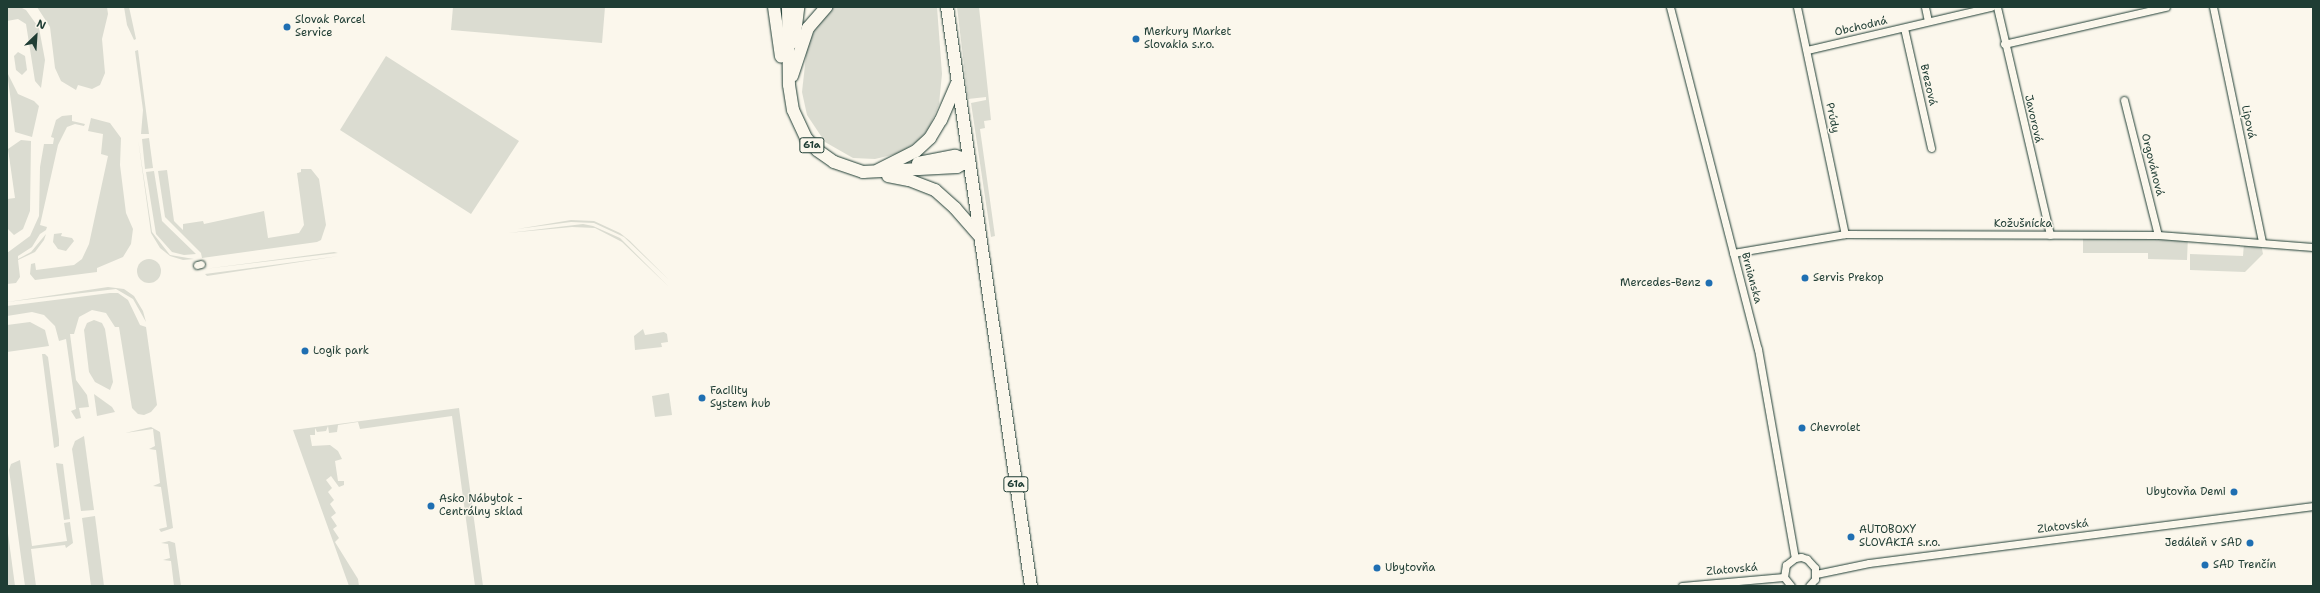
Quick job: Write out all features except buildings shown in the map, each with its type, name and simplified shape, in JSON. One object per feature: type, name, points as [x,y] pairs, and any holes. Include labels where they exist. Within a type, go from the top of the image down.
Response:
[{"type":"main road","name":"61a","points":[[774,7],[796,120],[812,144],[825,156],[843,167],[909,180],[935,190],[955,208],[979,236]]},
{"type":"main road","name":"61a","points":[[788,7],[789,85]]},
{"type":"main road","name":"61a","points":[[789,85],[798,7]]},
{"type":"main road","name":"61a","points":[[789,85],[808,28],[826,7]]},
{"type":"main road","name":"61a","points":[[947,7],[979,236],[1031,586]]},
{"type":"main road","points":[[871,173],[908,156],[930,138],[941,120],[957,83]]},
{"type":"main road","name":"61a","points":[[871,173],[955,156],[969,160]]},
{"type":"street","name":"Brnianska","points":[[1670,7],[1758,349],[1795,558]]},
{"type":"street","name":"Prúdy","points":[[1797,7],[1845,234]]},
{"type":"street","points":[[1925,7],[1928,21]]},
{"type":"street","name":"Obchodná","points":[[1806,50],[1991,7]]},
{"type":"street","name":"Javorová","points":[[1997,7],[2004,44],[2050,235]]},
{"type":"street","points":[[2004,44],[2166,7]]},
{"type":"street","name":"Lipová","points":[[2213,7],[2262,242]]},
{"type":"street","name":"Brezová","points":[[1904,28],[1931,148]]},
{"type":"street","name":"Orgovánová","points":[[2124,100],[2158,235]]},
{"type":"street","name":"Kožušnícka","points":[[1733,253],[1845,234],[2158,235],[2313,247]]},
{"type":"street","name":"Zlatovská","points":[[1816,574],[1869,563],[2313,506]]},
{"type":"street","points":[[1791,586],[1784,577],[1786,565],[1795,558],[1807,559],[1815,568],[1816,574],[1809,586]]},
{"type":"street","name":"Zlatovská","points":[[1682,586],[1784,577]]},
{"type":"shaded area","points":[[7,7],[20,7],[26,10],[39,28],[45,60],[41,88],[35,81],[26,24],[18,19],[7,21]]},
{"type":"shaded area","points":[[37,7],[107,7],[108,14],[102,39],[105,73],[100,85],[92,89],[78,85],[76,90],[61,81],[55,68],[50,27]]},
{"type":"shaded area","points":[[124,7],[129,7],[136,39],[134,40],[127,25]]},
{"type":"shaded area","points":[[453,7],[605,7],[602,43],[451,30]]},
{"type":"shaded area","points":[[834,7],[937,7],[942,74],[939,104],[929,128],[919,140],[900,153],[875,159],[853,158],[825,142],[807,115],[802,92],[807,47],[819,21]]},
{"type":"shaded area","points":[[957,7],[979,7],[991,120],[984,121],[985,128],[980,129],[995,236],[991,237],[971,103],[986,100],[986,97],[968,99]]},
{"type":"shaded area","points":[[138,50],[149,134],[141,134],[143,110],[135,51]]},
{"type":"shaded area","points":[[18,52],[25,56],[27,70],[22,75],[16,70],[14,56]]},
{"type":"shaded area","points":[[386,56],[519,141],[471,214],[340,130]]},
{"type":"shaded area","points":[[7,72],[18,94],[34,101],[39,106],[32,137],[15,132]]},
{"type":"shaded area","points":[[72,115],[72,121],[85,124],[84,126],[75,124],[67,127],[58,145],[40,225],[47,227],[46,230],[40,234],[32,247],[18,256],[18,259],[31,252],[46,234],[44,240],[35,252],[18,260],[20,277],[16,283],[7,284],[7,253],[30,236],[39,216],[40,167],[44,144],[53,144],[54,138],[51,137],[56,120],[62,116]]},
{"type":"shaded area","points":[[91,118],[110,123],[121,138],[120,165],[126,213],[133,229],[131,244],[123,257],[97,268],[97,272],[35,280],[30,274],[31,264],[35,263],[36,270],[74,265],[82,259],[89,244],[108,156],[101,154],[103,134],[88,131]]},
{"type":"shaded area","points":[[149,138],[153,168],[145,169],[142,139]]},
{"type":"shaded area","points":[[138,139],[152,232],[170,255],[194,259],[183,260],[170,256],[160,248],[151,233]]},
{"type":"shaded area","points":[[21,140],[31,141],[30,211],[23,229],[14,235],[7,228],[7,199],[15,198],[8,149]]},
{"type":"shaded area","points":[[301,169],[311,169],[319,179],[326,225],[321,240],[317,242],[202,258],[201,253],[165,217],[158,171],[167,170],[174,221],[183,230],[183,224],[203,221],[204,224],[264,211],[268,238],[299,233],[304,225],[297,173],[301,172]]},
{"type":"shaded area","points":[[154,171],[162,221],[196,254],[184,255],[172,252],[156,234],[146,172]]},
{"type":"shaded area","points":[[571,220],[594,221],[620,233],[668,279],[624,237],[594,223],[571,222],[517,229]]},
{"type":"shaded area","points":[[583,224],[593,226],[620,238],[668,286],[622,242],[595,228],[572,227],[508,233]]},
{"type":"shaded area","points":[[62,233],[61,236],[72,238],[74,241],[66,251],[58,249],[53,242],[54,234]]},
{"type":"shaded area","points":[[2083,235],[2188,236],[2187,260],[2148,259],[2148,253],[2083,253]]},
{"type":"shaded area","points":[[2244,243],[2261,244],[2263,254],[2245,272],[2190,270],[2190,254],[2243,256]]},
{"type":"shaded area","points":[[334,252],[338,253],[204,269]]},
{"type":"shaded area","points":[[339,256],[207,276],[205,274]]},
{"type":"shaded area","points":[[149,259],[157,263],[161,271],[157,279],[149,283],[141,279],[137,271],[141,263]]},
{"type":"shaded area","points":[[108,287],[124,289],[134,296],[143,311],[146,322],[133,299],[116,289],[7,302]]},
{"type":"shaded area","points":[[118,293],[128,300],[140,325],[146,327],[157,405],[151,412],[144,415],[138,414],[132,408],[119,327],[115,327],[106,313],[92,310],[79,317],[74,334],[70,334],[76,380],[87,395],[89,407],[79,408],[81,418],[76,419],[71,411],[76,409],[66,339],[59,341],[55,326],[44,315],[32,312],[7,316],[7,306]]},
{"type":"shaded area","points":[[94,320],[102,323],[105,329],[113,382],[110,390],[95,382],[89,372],[84,330],[87,323]]},
{"type":"shaded area","points":[[30,322],[45,330],[49,346],[7,352],[7,325]]},
{"type":"shaded area","points":[[643,329],[645,335],[664,332],[667,334],[668,342],[661,343],[662,347],[635,350],[634,336]]},
{"type":"shaded area","points":[[42,354],[45,354],[48,357],[59,439],[59,446],[54,448]]},
{"type":"shaded area","points":[[669,393],[672,415],[655,417],[652,396]]},
{"type":"shaded area","points":[[94,394],[112,407],[115,412],[97,416]]},
{"type":"shaded area","points":[[459,408],[483,586],[475,586],[452,416],[360,429],[358,422],[338,425],[337,432],[329,433],[328,426],[326,431],[317,432],[315,428],[315,435],[310,435],[312,446],[330,445],[338,451],[342,459],[335,461],[338,481],[344,481],[344,485],[339,487],[331,476],[326,480],[332,488],[328,492],[334,500],[330,504],[336,513],[331,517],[337,526],[333,529],[339,538],[335,542],[358,579],[359,586],[349,586],[293,430]]},
{"type":"shaded area","points":[[151,427],[160,432],[173,528],[161,532],[159,529],[167,527],[161,487],[153,486],[160,483],[156,450],[149,449],[155,446],[153,429],[125,433]]},
{"type":"shaded area","points":[[84,436],[94,510],[81,511],[72,449],[75,441]]},
{"type":"shaded area","points":[[20,460],[32,546],[67,541],[64,523],[70,522],[73,543],[66,548],[65,545],[31,549],[36,586],[25,586],[9,470],[11,464]]},
{"type":"shaded area","points":[[56,463],[63,464],[70,519],[64,520]]},
{"type":"shaded area","points":[[95,516],[104,586],[91,586],[82,518]]},
{"type":"shaded area","points":[[7,526],[15,586],[7,586]]},
{"type":"shaded area","points":[[169,541],[175,543],[181,586],[174,586],[171,561],[163,560],[170,558],[168,544],[161,543]]},
{"type":"place","name":"Slovak Parcel Service","points":[[287,27]]},
{"type":"place","name":"Merkury Market Slovakia s.r.o.","points":[[1136,39]]},
{"type":"place","name":"Servis Prekop","points":[[1805,278]]},
{"type":"place","name":"Mercedes-Benz","points":[[1709,283]]},
{"type":"place","name":"Logik park","points":[[305,351]]},
{"type":"place","name":"Facility System hub","points":[[702,398]]},
{"type":"place","name":"Chevrolet","points":[[1802,428]]},
{"type":"place","name":"Ubytovňa Demi","points":[[2234,492]]},
{"type":"place","name":"Asko Nábytok - Centrálny sklad","points":[[431,506]]},
{"type":"place","name":"AUTOBOXY SLOVAKIA s.r.o.","points":[[1851,537]]},
{"type":"place","name":"Jedáleň v SAD","points":[[2250,543]]},
{"type":"place","name":"SAD Trenčín","points":[[2205,565]]},
{"type":"place","name":"Ubytovňa","points":[[1377,568]]}]
